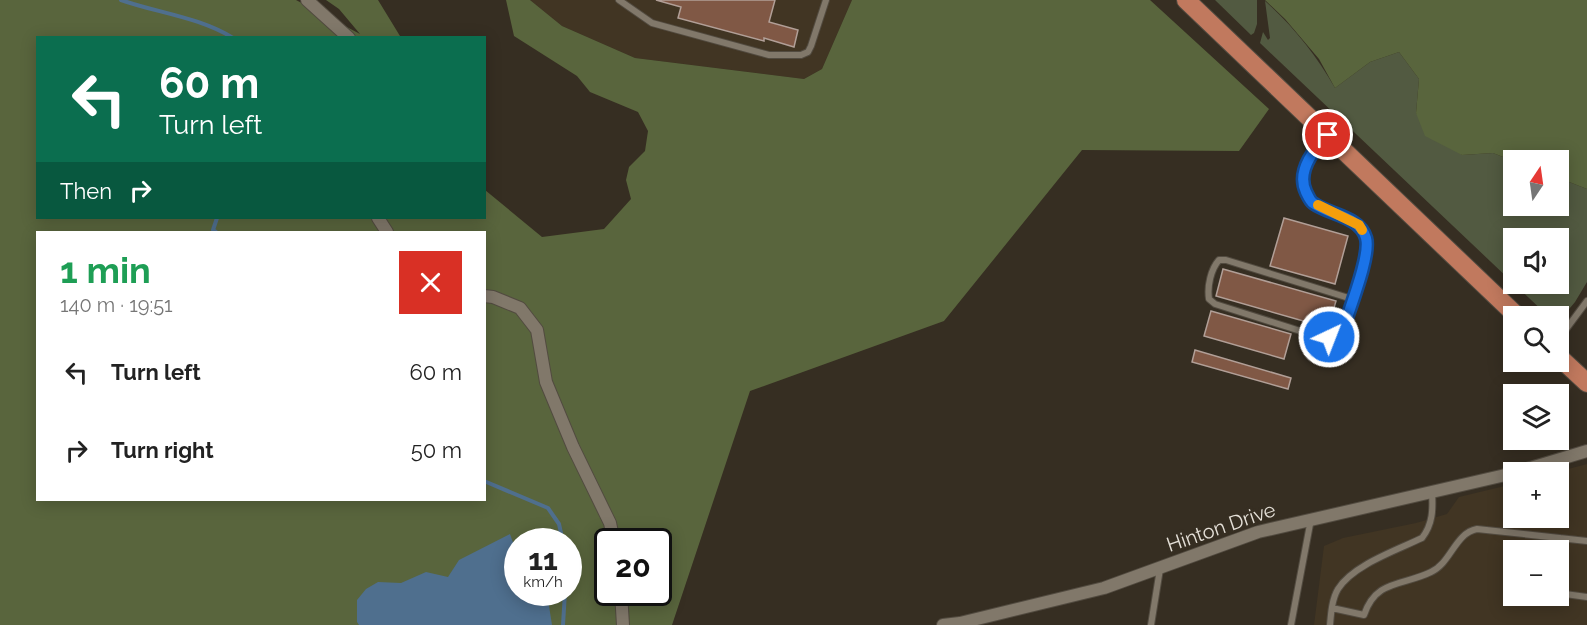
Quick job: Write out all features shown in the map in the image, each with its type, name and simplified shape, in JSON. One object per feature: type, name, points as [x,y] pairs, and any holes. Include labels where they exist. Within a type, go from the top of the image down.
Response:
[{"type":"main road","points":[[1186,0],[1507,306]]},
{"type":"main road","points":[[1569,366],[1587,383]]},
{"type":"street","points":[[307,0],[347,36]]},
{"type":"street","points":[[486,296],[520,308],[537,330],[546,382],[611,528]]},
{"type":"street","name":"Hinton Drive","points":[[1551,462],[1587,451]]},
{"type":"street","name":"Hinton Drive","points":[[943,625],[960,623],[1083,593],[1160,569],[1258,532],[1503,476]]},
{"type":"street","points":[[622,606],[623,625]]},
{"type":"lane","points":[[620,0],[652,23],[769,56],[801,55],[808,52],[826,0]]},
{"type":"lane","points":[[1328,135],[1316,148],[1306,166],[1303,177],[1304,186],[1312,202],[1359,225],[1365,234],[1367,243],[1363,270],[1344,327],[1339,333],[1329,337],[1313,334],[1215,304],[1209,299],[1208,293],[1214,266],[1219,260],[1226,260],[1352,299]]},
{"type":"lane","points":[[1569,326],[1587,302]]},
{"type":"lane","points":[[1330,625],[1338,588],[1354,572],[1422,538],[1430,524],[1433,510],[1432,492]]},
{"type":"lane","points":[[1292,625],[1312,518]]},
{"type":"lane","points":[[1332,608],[1364,615],[1367,606],[1376,594],[1390,585],[1430,573],[1440,566],[1470,530],[1587,542]]},
{"type":"lane","points":[[1151,625],[1160,569]]},
{"type":"lane","points":[[1569,595],[1587,597]]},
{"type":"shaded area","points":[[530,0],[852,0],[822,69],[804,79],[635,58],[562,26]]},
{"type":"shaded area","points":[[1587,464],[1587,625],[1314,625],[1324,546],[1343,538],[1447,514],[1459,497],[1503,486],[1503,528],[1569,528],[1569,469]]},
{"type":"green space","points":[[0,0],[296,0],[360,34],[339,9],[326,0],[378,0],[400,36],[36,36],[36,219],[486,219],[486,191],[542,237],[604,229],[631,199],[626,180],[629,167],[645,151],[648,131],[638,112],[590,92],[577,76],[514,36],[506,0],[530,0],[562,26],[635,58],[804,79],[822,69],[852,0],[1150,0],[1269,109],[1239,151],[1082,150],[944,321],[750,391],[672,625],[0,625]]},
{"type":"green space","points":[[1215,0],[1257,0],[1257,24],[1254,33],[1251,35]]},
{"type":"green space","points":[[1265,0],[1587,0],[1587,189],[1569,182],[1569,150],[1503,150],[1503,157],[1493,153],[1462,155],[1425,136],[1416,113],[1419,79],[1399,52],[1370,62],[1335,88],[1319,59],[1285,19]]},
{"type":"green space","points":[[1265,1],[1303,42],[1335,88],[1370,62],[1399,52],[1419,79],[1416,113],[1462,155],[1493,153],[1503,157],[1503,216],[1569,216],[1569,182],[1587,189],[1587,282],[1569,309],[1569,306],[1537,306],[1525,294],[1569,294],[1569,228],[1503,228],[1503,274],[1260,43],[1263,32],[1268,40],[1270,38]]},
{"type":"water","points":[[504,537],[504,606],[549,606],[552,625],[359,625],[357,622],[357,600],[366,589],[378,582],[401,583],[426,572],[448,577],[459,560]]},
{"type":"building","points":[[656,0],[775,0],[769,22],[798,30],[794,47],[678,18],[681,7]]},
{"type":"building","points":[[1284,218],[1348,236],[1335,284],[1270,266]]},
{"type":"building","points":[[1223,269],[1336,301],[1328,328],[1216,296]]},
{"type":"building","points":[[1211,311],[1291,334],[1284,359],[1204,336]]},
{"type":"building","points":[[1195,350],[1291,378],[1288,389],[1192,362]]},
{"type":"waterway","points":[[121,0],[192,20],[229,36]]},
{"type":"waterway","points":[[214,231],[217,219]]},
{"type":"waterway","points":[[486,482],[548,508],[560,528]]},
{"type":"waterway","points":[[563,625],[564,606]]},
{"type":"slow traffic","points":[[1318,205],[1359,225],[1362,230]]},
{"type":"route","points":[[1328,135],[1316,148],[1306,166],[1303,177],[1304,186],[1312,202],[1359,225],[1365,234],[1367,243],[1363,270],[1344,327],[1339,333],[1329,337]]}]
